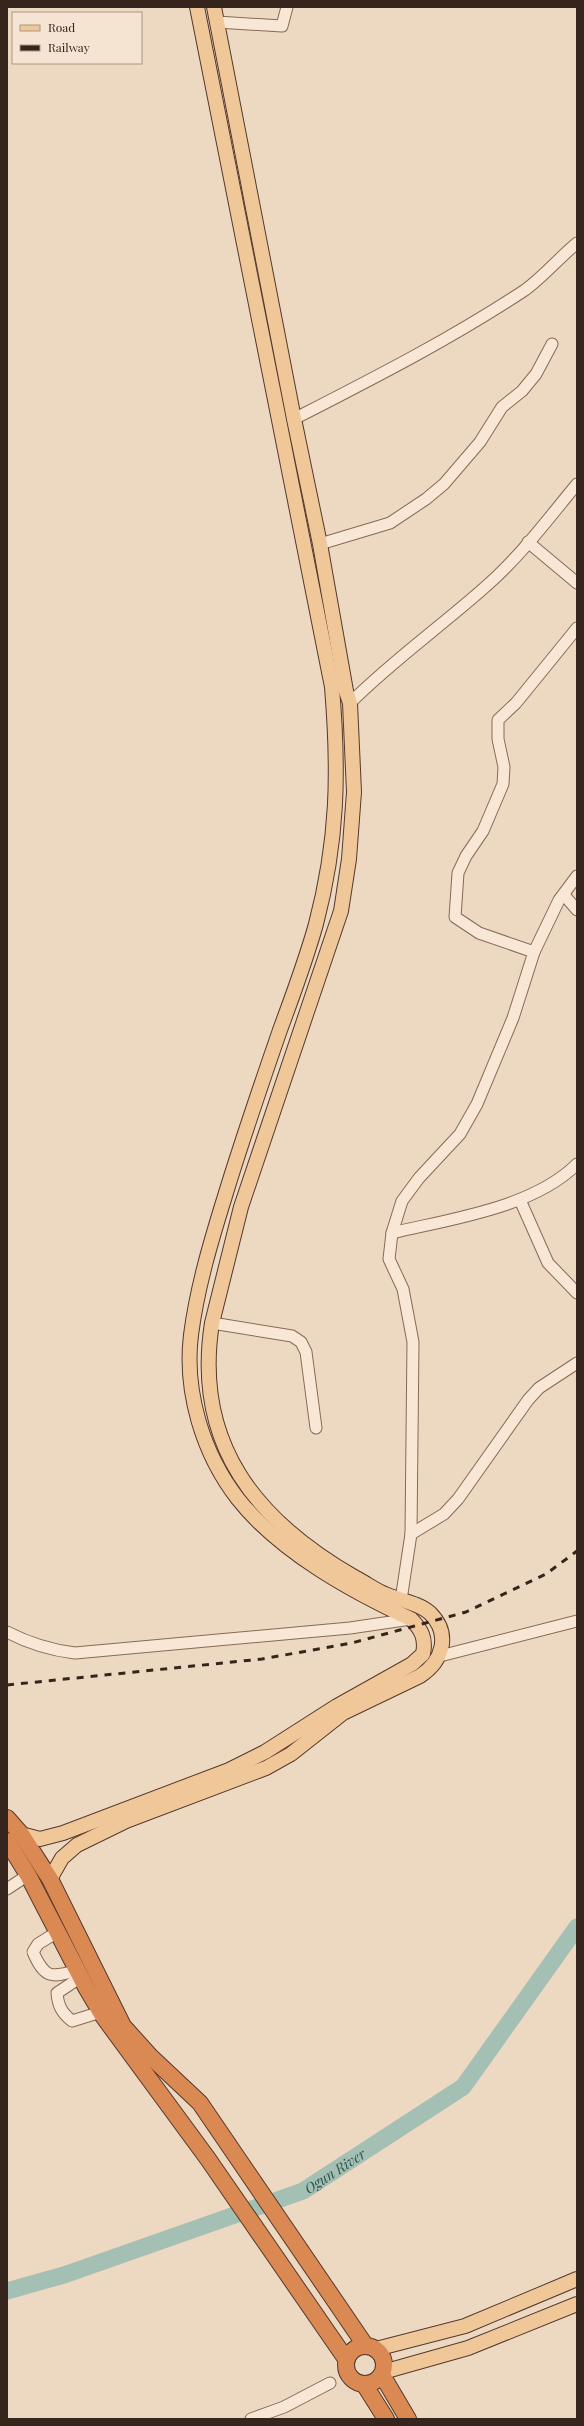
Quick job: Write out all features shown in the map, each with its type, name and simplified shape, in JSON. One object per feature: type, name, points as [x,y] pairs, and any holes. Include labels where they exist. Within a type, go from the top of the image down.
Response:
[{"type":"highway","points":[[7,1818],[21,1834],[50,1879],[123,2026],[150,2056],[200,2103],[344,2315],[371,2347],[384,2359],[382,2374],[376,2381],[364,2384],[357,2383],[347,2374],[346,2359],[326,2328],[208,2159],[160,2096],[101,2012],[59,1931],[28,1875],[7,1842]]},
{"type":"highway","points":[[346,2359],[353,2349],[371,2347]]},
{"type":"highway","points":[[382,2374],[408,2419]]},
{"type":"highway","points":[[364,2384],[386,2419]]},
{"type":"main road","points":[[21,1834],[40,1839],[63,1833],[229,1770],[265,1752],[337,1706],[419,1659],[423,1654],[425,1644],[421,1631],[411,1620],[328,1574],[271,1534],[240,1501],[220,1472],[198,1422],[193,1395],[191,1336],[209,1249],[262,1081],[316,926],[334,835],[337,750],[332,687],[197,7]]},
{"type":"main road","points":[[50,1879],[62,1858],[77,1845],[126,1820],[266,1768],[291,1754],[343,1713],[429,1671],[440,1656],[444,1640],[435,1620],[429,1613],[401,1600],[383,1594],[335,1566],[285,1530],[247,1486],[233,1465],[216,1418],[210,1395],[210,1340],[212,1323],[240,1207],[341,911],[349,859],[354,792],[350,703],[346,691],[320,544],[294,419],[214,7]]},
{"type":"main road","points":[[191,1336],[210,1340]]},
{"type":"main road","points":[[371,2347],[465,2326],[577,2279]]},
{"type":"main road","points":[[382,2374],[468,2348],[577,2304]]},
{"type":"street","points":[[217,22],[282,26],[287,7]]},
{"type":"street","points":[[294,419],[398,366],[460,330],[526,289],[577,244]]},
{"type":"street","points":[[320,544],[390,523],[426,499],[444,484],[480,442],[502,407],[522,391],[536,374],[552,344]]},
{"type":"street","points":[[350,703],[413,646],[486,588],[528,542],[577,484]]},
{"type":"street","points":[[528,542],[577,583]]},
{"type":"street","points":[[534,952],[478,933],[455,918],[458,873],[466,856],[483,831],[503,784],[504,767],[498,738],[498,720],[516,703],[577,628]]},
{"type":"street","points":[[401,1600],[411,1534],[413,1342],[402,1289],[389,1259],[392,1233],[402,1202],[419,1178],[460,1134],[477,1104],[513,1018],[534,952],[559,900],[577,876]]},
{"type":"street","points":[[564,895],[577,910]]},
{"type":"street","points":[[392,1233],[520,1200],[567,1174],[577,1164]]},
{"type":"street","points":[[520,1200],[548,1263],[577,1293]]},
{"type":"street","points":[[212,1323],[267,1334],[292,1336],[301,1342],[306,1352],[316,1428]]},
{"type":"street","points":[[411,1534],[444,1514],[458,1499],[528,1400],[539,1388],[577,1363]]},
{"type":"street","points":[[7,1632],[29,1643],[52,1650],[76,1653],[350,1628],[411,1620]]},
{"type":"street","points":[[440,1656],[577,1621]]},
{"type":"street","points":[[7,1889],[28,1875]]},
{"type":"street","points":[[59,1931],[38,1944],[33,1952],[38,1964],[46,1974],[56,1977],[80,1973]]},
{"type":"street","points":[[80,1973],[56,1993],[57,2001],[63,2014],[72,2020],[101,2012]]},
{"type":"street","points":[[251,2419],[284,2407],[330,2383]]},
{"type":"waterway","name":"Ogun River","points":[[7,2291],[64,2275],[303,2191],[463,2087],[577,1927]]},
{"type":"railway","points":[[7,1685],[262,1659],[352,1643],[466,1612],[546,1574],[577,1551]]}]
